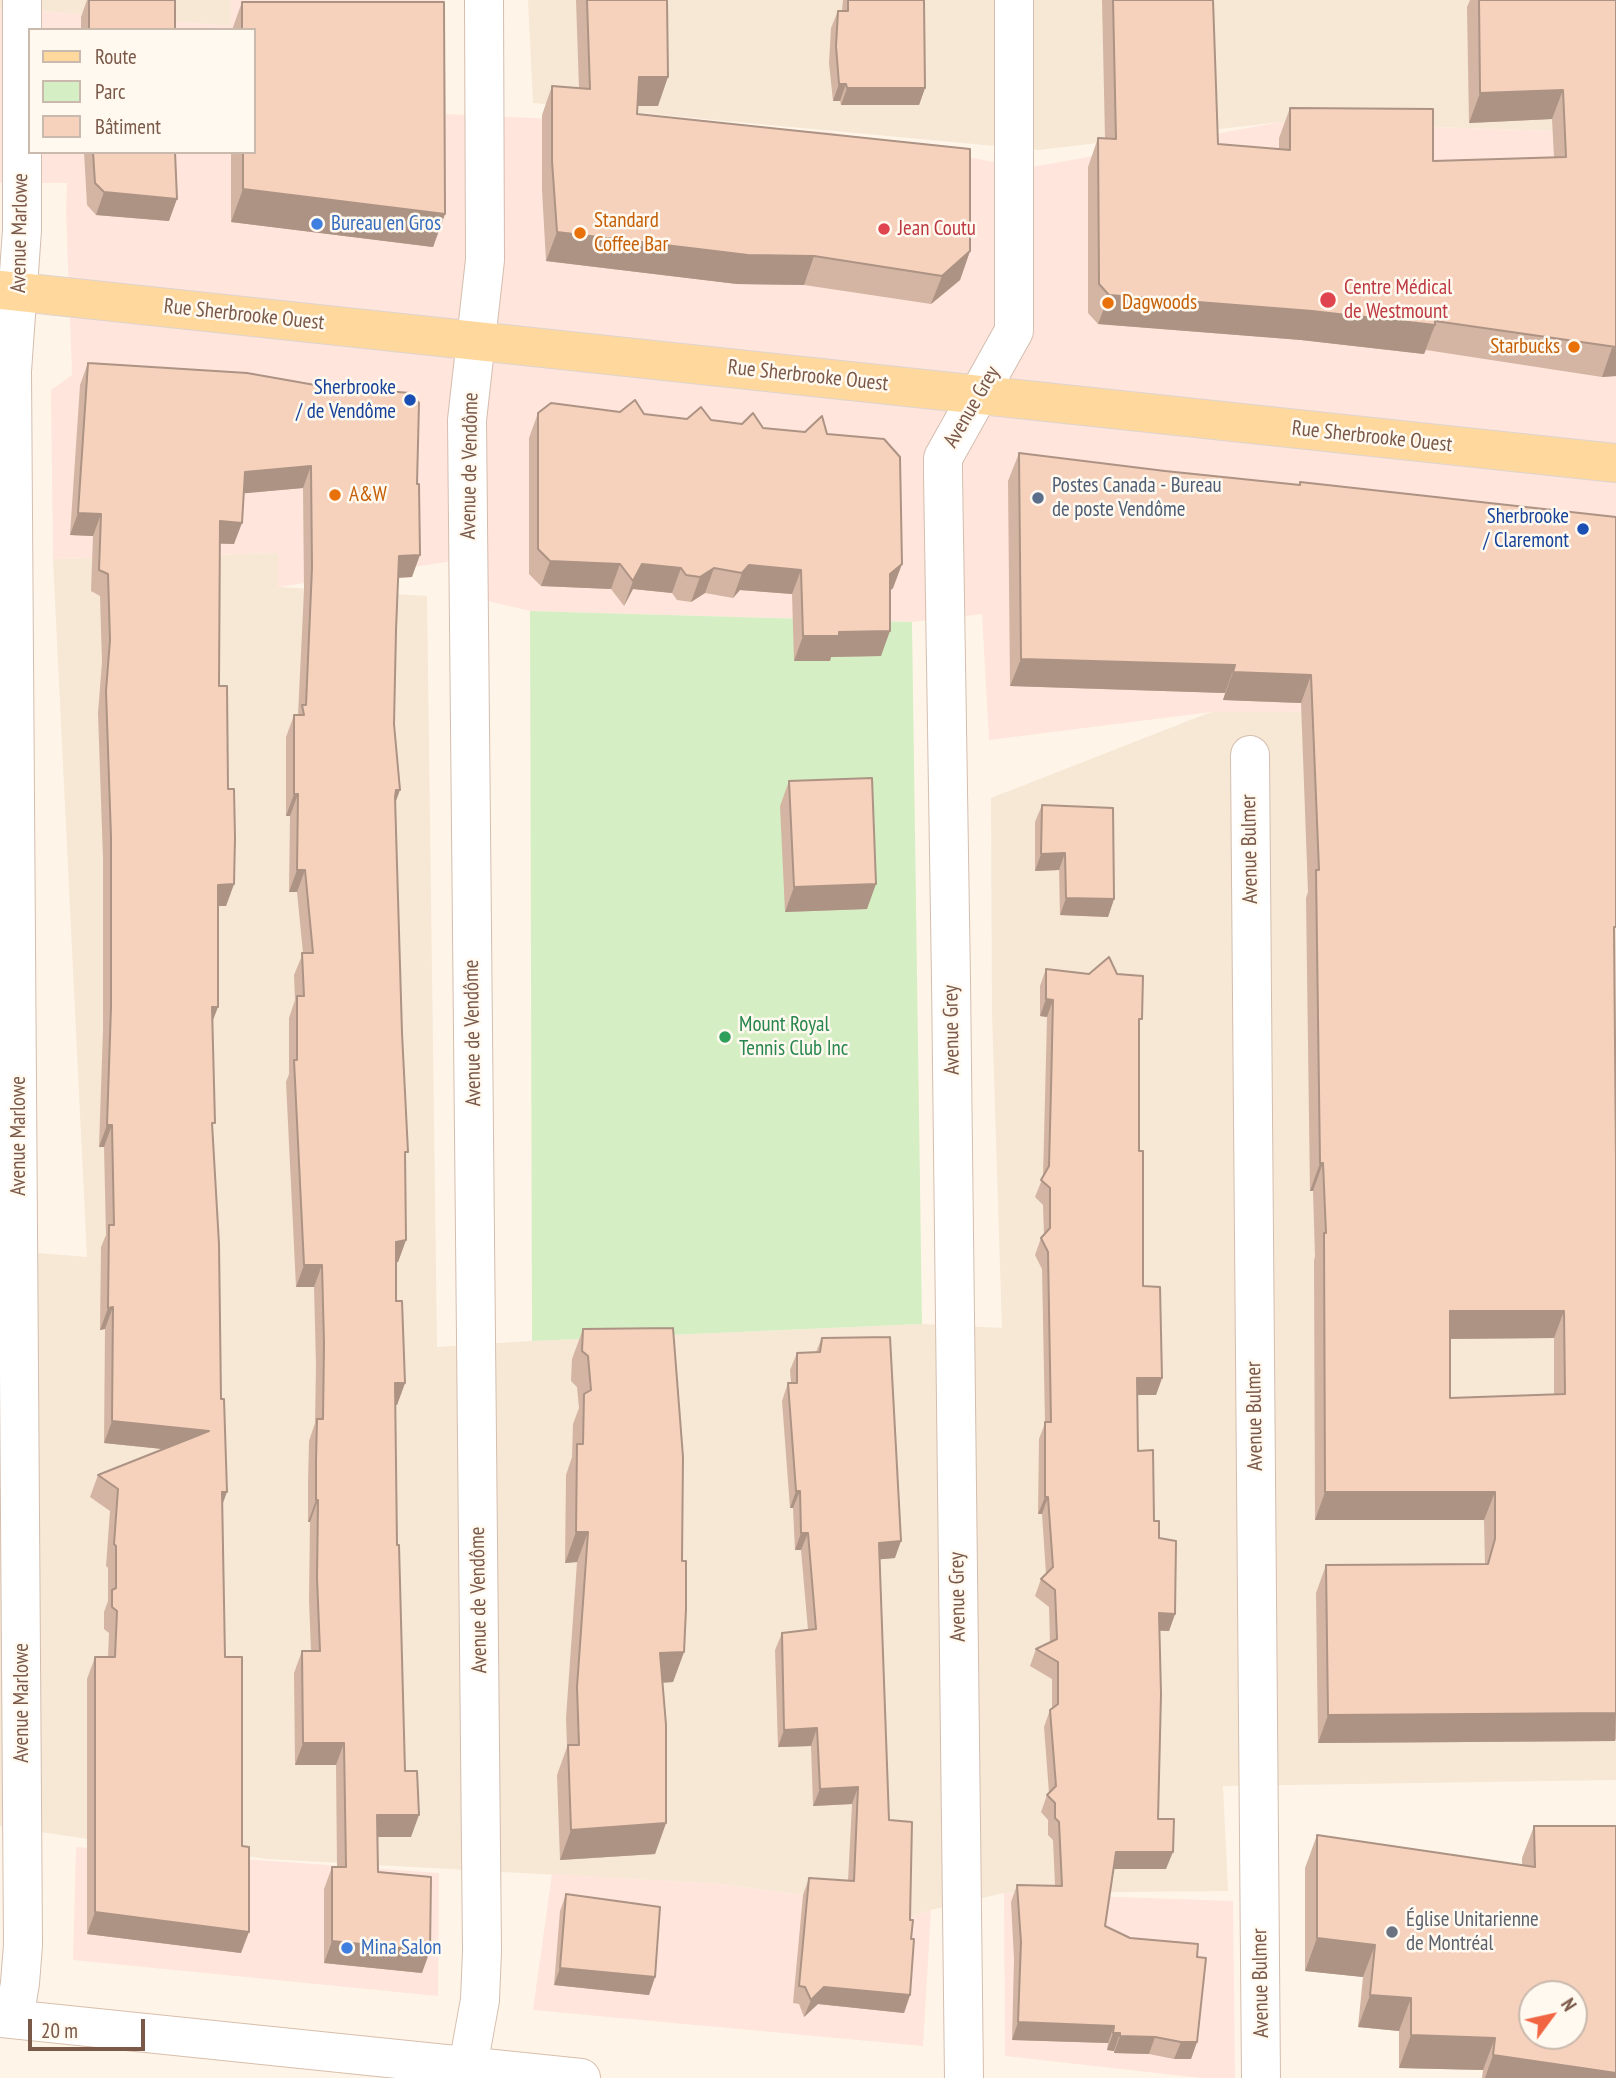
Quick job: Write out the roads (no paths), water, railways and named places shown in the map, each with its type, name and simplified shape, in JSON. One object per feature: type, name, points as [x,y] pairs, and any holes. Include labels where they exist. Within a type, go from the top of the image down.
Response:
[{"type":"main road","name":"Rue Sherbrooke Ouest","points":[[10,291],[1616,463]]},
{"type":"street","name":"Avenue Marlowe","points":[[7,2018],[20,1983],[23,1945],[19,1131],[10,291],[22,216],[22,0]]},
{"type":"street","name":"Avenue de Vendôme","points":[[468,2066],[480,2000],[482,1951],[467,420],[485,260],[484,0]]},
{"type":"street","name":"Avenue Grey","points":[[964,2078],[943,458],[1014,331],[1014,0]]},
{"type":"street","name":"Avenue Bulmer","points":[[1250,755],[1261,2078]]},
{"type":"street","points":[[7,2018],[581,2078]]},
{"type":"place","name":"Bureau en Gros","points":[[317,224]]},
{"type":"place","name":"Jean Coutu","points":[[884,229]]},
{"type":"place","name":"Standard Coffee Bar","points":[[580,233]]},
{"type":"place","name":"Centre Médical de Westmount","points":[[1328,300]]},
{"type":"place","name":"Dagwoods","points":[[1108,303]]},
{"type":"place","name":"Starbucks","points":[[1574,347]]},
{"type":"place","name":"Sherbrooke / de Vendôme","points":[[410,400]]},
{"type":"place","name":"A&W","points":[[335,495]]},
{"type":"place","name":"Postes Canada - Bureau de poste Vendôme","points":[[1038,498]]},
{"type":"place","name":"Sherbrooke / Claremont","points":[[1583,529]]},
{"type":"place","name":"Mount Royal Tennis Club Inc","points":[[725,1037]]},
{"type":"place","name":"Église Unitarienne de Montréal","points":[[1392,1932]]},
{"type":"place","name":"Mina Salon","points":[[347,1948]]}]
